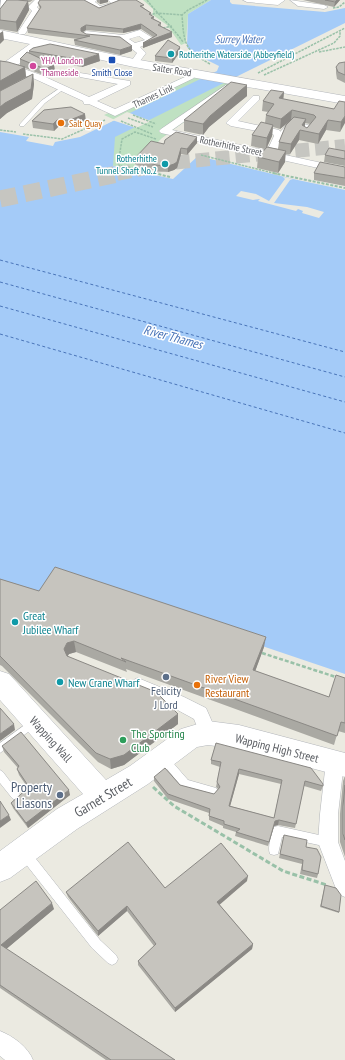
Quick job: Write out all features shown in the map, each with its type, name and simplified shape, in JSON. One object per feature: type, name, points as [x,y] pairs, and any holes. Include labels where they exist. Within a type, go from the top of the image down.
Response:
[{"type":"main road","name":"Salter Road","points":[[0,34],[38,44],[188,75],[258,83],[345,100]]},
{"type":"main road","points":[[4,66],[38,44]]},
{"type":"main road","name":"Wapping Wall","points":[[0,682],[102,796]]},
{"type":"main road","name":"Garnet Street","points":[[0,868],[22,851],[102,796],[139,775],[190,737],[208,733]]},
{"type":"main road","name":"Wapping High Street","points":[[208,733],[239,737],[340,763]]},
{"type":"street","points":[[22,32],[36,11],[29,7],[40,0]]},
{"type":"street","points":[[93,0],[88,1],[99,9],[114,2],[126,10]]},
{"type":"street","points":[[247,0],[288,2],[324,7]]},
{"type":"street","points":[[86,34],[123,38],[140,33],[152,40],[134,46]]},
{"type":"street","points":[[123,38],[142,53],[134,63]]},
{"type":"street","points":[[4,66],[38,77],[88,102],[113,117]]},
{"type":"street","points":[[84,75],[127,82],[88,102]]},
{"type":"street","name":"Thames Link","points":[[113,117],[188,75]]},
{"type":"street","points":[[24,84],[38,77]]},
{"type":"street","points":[[258,83],[231,123],[276,132],[279,136],[270,154]]},
{"type":"street","points":[[160,129],[226,88]]},
{"type":"street","name":"Rotherhithe Street","points":[[160,129],[345,171]]},
{"type":"street","points":[[126,681],[178,702],[200,714],[208,733]]},
{"type":"street","points":[[338,886],[328,842],[329,814],[340,763]]},
{"type":"street","points":[[0,1042],[22,1060]]},
{"type":"lane","points":[[22,125],[43,102],[62,89]]},
{"type":"lane","points":[[279,136],[291,123],[294,122],[310,127],[305,135]]},
{"type":"lane","points":[[0,749],[35,721]]},
{"type":"lane","points":[[163,757],[185,784],[213,791]]},
{"type":"lane","points":[[0,774],[15,794]]},
{"type":"lane","points":[[274,850],[278,831],[328,842]]},
{"type":"lane","points":[[22,851],[96,944],[112,959]]},
{"type":"path","points":[[147,0],[157,13],[172,26],[190,53],[214,67]]},
{"type":"path","points":[[183,43],[182,15],[188,8],[203,4],[207,0]]},
{"type":"path","points":[[149,15],[157,13],[182,15]]},
{"type":"path","points":[[258,83],[345,28]]},
{"type":"path","points":[[258,83],[334,43],[340,36],[340,30]]},
{"type":"path","points":[[314,53],[345,47]]},
{"type":"path","points":[[132,115],[160,129]]},
{"type":"path","points":[[0,130],[62,139],[72,136],[113,117],[152,134]]},
{"type":"path","points":[[127,118],[160,129]]},
{"type":"path","points":[[152,145],[157,139],[160,129]]},
{"type":"path","points":[[157,139],[135,132],[122,139],[118,165],[170,177]]},
{"type":"path","points":[[205,151],[201,155],[345,188]]},
{"type":"path","points":[[131,168],[136,163]]},
{"type":"path","points":[[262,653],[345,680]]},
{"type":"path","points":[[139,775],[174,806],[283,871],[338,886]]},
{"type":"green space","points":[[143,0],[211,0],[188,14],[186,43],[181,45],[167,25],[153,15],[153,9]]},
{"type":"green space","points":[[186,76],[236,85],[162,138],[133,167],[132,170],[74,157],[72,144],[115,120],[104,115]]},
{"type":"water","points":[[211,0],[230,0],[232,4],[325,12],[345,8],[345,23],[115,137],[113,166],[173,179],[198,156],[345,190],[345,674],[233,636],[41,602],[0,589],[0,132],[29,137],[26,141],[53,146],[55,142],[80,137],[217,71],[219,66],[191,52],[187,47],[188,14]]},
{"type":"pier","points":[[127,112],[151,121],[136,128],[112,120]]},
{"type":"pier","points":[[283,177],[293,179],[290,180],[274,203],[307,207],[324,212],[319,218],[302,213],[303,211],[298,209],[296,211],[258,201],[260,199],[253,200],[236,196],[241,191],[256,194],[269,201],[285,179]]},
{"type":"building","points":[[7,0],[28,1],[16,22],[0,20],[0,9]]},
{"type":"building","points":[[40,0],[84,0],[99,8],[120,0],[136,0],[144,5],[140,6],[151,13],[149,14],[154,17],[151,18],[161,23],[158,25],[172,32],[143,43],[157,35],[141,24],[123,29],[86,25],[81,28],[81,31],[86,34],[120,37],[132,46],[120,50],[74,40],[90,36],[27,28],[41,7],[38,3]]},
{"type":"building","points":[[325,0],[337,0],[335,2]]},
{"type":"building","points":[[168,40],[180,47],[172,58],[155,56]]},
{"type":"building","points":[[50,44],[99,54],[82,60],[29,51],[33,48]]},
{"type":"building","points":[[27,52],[54,65],[45,69],[20,59]]},
{"type":"building","points":[[0,61],[8,62],[25,67],[0,81]]},
{"type":"building","points":[[345,62],[345,75],[338,72],[336,67],[339,63]]},
{"type":"building","points":[[33,74],[31,89],[0,107],[0,91]]},
{"type":"building","points":[[231,82],[247,85],[210,116],[203,124],[184,120]]},
{"type":"building","points":[[271,90],[284,92],[279,98],[334,109],[339,101],[345,102],[345,116],[341,122],[328,120],[319,134],[300,130],[291,144],[279,142],[286,125],[294,117],[306,119],[302,125],[307,128],[316,117],[314,115],[292,110],[281,119],[266,115],[274,104],[263,101]]},
{"type":"building","points":[[71,107],[85,114],[70,120],[57,120],[53,124],[32,121],[44,110]]},
{"type":"building","points":[[261,122],[273,125],[267,138],[252,135]]},
{"type":"building","points":[[176,132],[197,137],[187,149],[181,148],[177,162],[174,164],[168,166],[156,165],[135,158],[151,141],[164,144],[165,140]]},
{"type":"building","points":[[267,147],[286,151],[279,162],[258,157]]},
{"type":"building","points":[[329,148],[345,151],[345,159],[325,155]]},
{"type":"building","points":[[320,162],[345,167],[345,178],[314,173]]},
{"type":"building","name":"New Crane Wharf","points":[[55,567],[266,637],[253,670],[329,697],[336,675],[345,678],[345,723],[341,722],[337,736],[121,658],[126,662],[74,641],[67,643],[64,649],[67,656],[156,692],[178,714],[124,755],[110,759],[96,753],[0,656],[0,579],[39,591]]},
{"type":"building","points":[[0,708],[14,724],[0,734]]},
{"type":"building","points":[[21,732],[69,790],[26,823],[11,803],[29,787],[17,769],[19,766],[2,746]]},
{"type":"building","points":[[216,743],[311,768],[323,786],[305,781],[296,824],[279,820],[275,821],[269,842],[236,832],[240,829],[224,824],[224,821],[209,816],[210,809],[168,794],[154,777],[165,768],[180,785],[214,794],[220,787],[217,782],[221,762],[211,760]],"holes":[[[239,769],[282,780],[274,818],[229,806]]]},
{"type":"building","points":[[345,785],[345,840],[343,834],[343,806]]},
{"type":"building","points":[[0,801],[9,815],[0,821]]},
{"type":"building","points":[[284,835],[307,840],[306,847],[317,849],[321,857],[318,874],[302,870],[303,860],[280,854]]},
{"type":"building","points":[[128,842],[165,888],[221,843],[248,876],[217,902],[253,944],[175,1008],[138,961],[156,944],[127,906],[98,931],[66,892]]},
{"type":"building","points":[[36,881],[52,903],[1,945],[175,1060],[111,1060],[0,985],[0,910]]},
{"type":"building","points":[[325,885],[336,888],[341,895],[339,912],[321,906]]},
{"type":"ferry route","points":[[0,260],[345,352]]},
{"type":"ferry route","points":[[0,282],[345,377]]},
{"type":"ferry route","points":[[0,306],[345,402]]},
{"type":"ferry route","points":[[0,334],[345,433]]},
{"type":"tunnel","points":[[117,174],[170,163],[345,146]]},
{"type":"tunnel","points":[[0,199],[122,173]]},
{"type":"place","name":"Rotherithe Waterside (Abbeyfield)","points":[[171,54]]},
{"type":"place","name":"Smith Close","points":[[112,60]]},
{"type":"place","name":"YHA London Thameside","points":[[33,66]]},
{"type":"place","name":"Salt Quay","points":[[61,123]]},
{"type":"place","name":"Rotherhithe Tunnel Shaft No.2","points":[[165,164]]},
{"type":"place","name":"Great Jubilee Wharf","points":[[15,622]]},
{"type":"place","name":"Felicity J Lord","points":[[166,677]]},
{"type":"place","name":"New Crane Wharf","points":[[60,682]]},
{"type":"place","name":"River View Restaurant","points":[[197,685]]},
{"type":"place","name":"The Sporting Club","points":[[123,740]]},
{"type":"place","name":"Property Liasons","points":[[60,795]]},
{"type":"water label","name":"Surrey Water","points":[[239,39]]},
{"type":"water label","name":"River Thames","points":[[173,337]]}]
